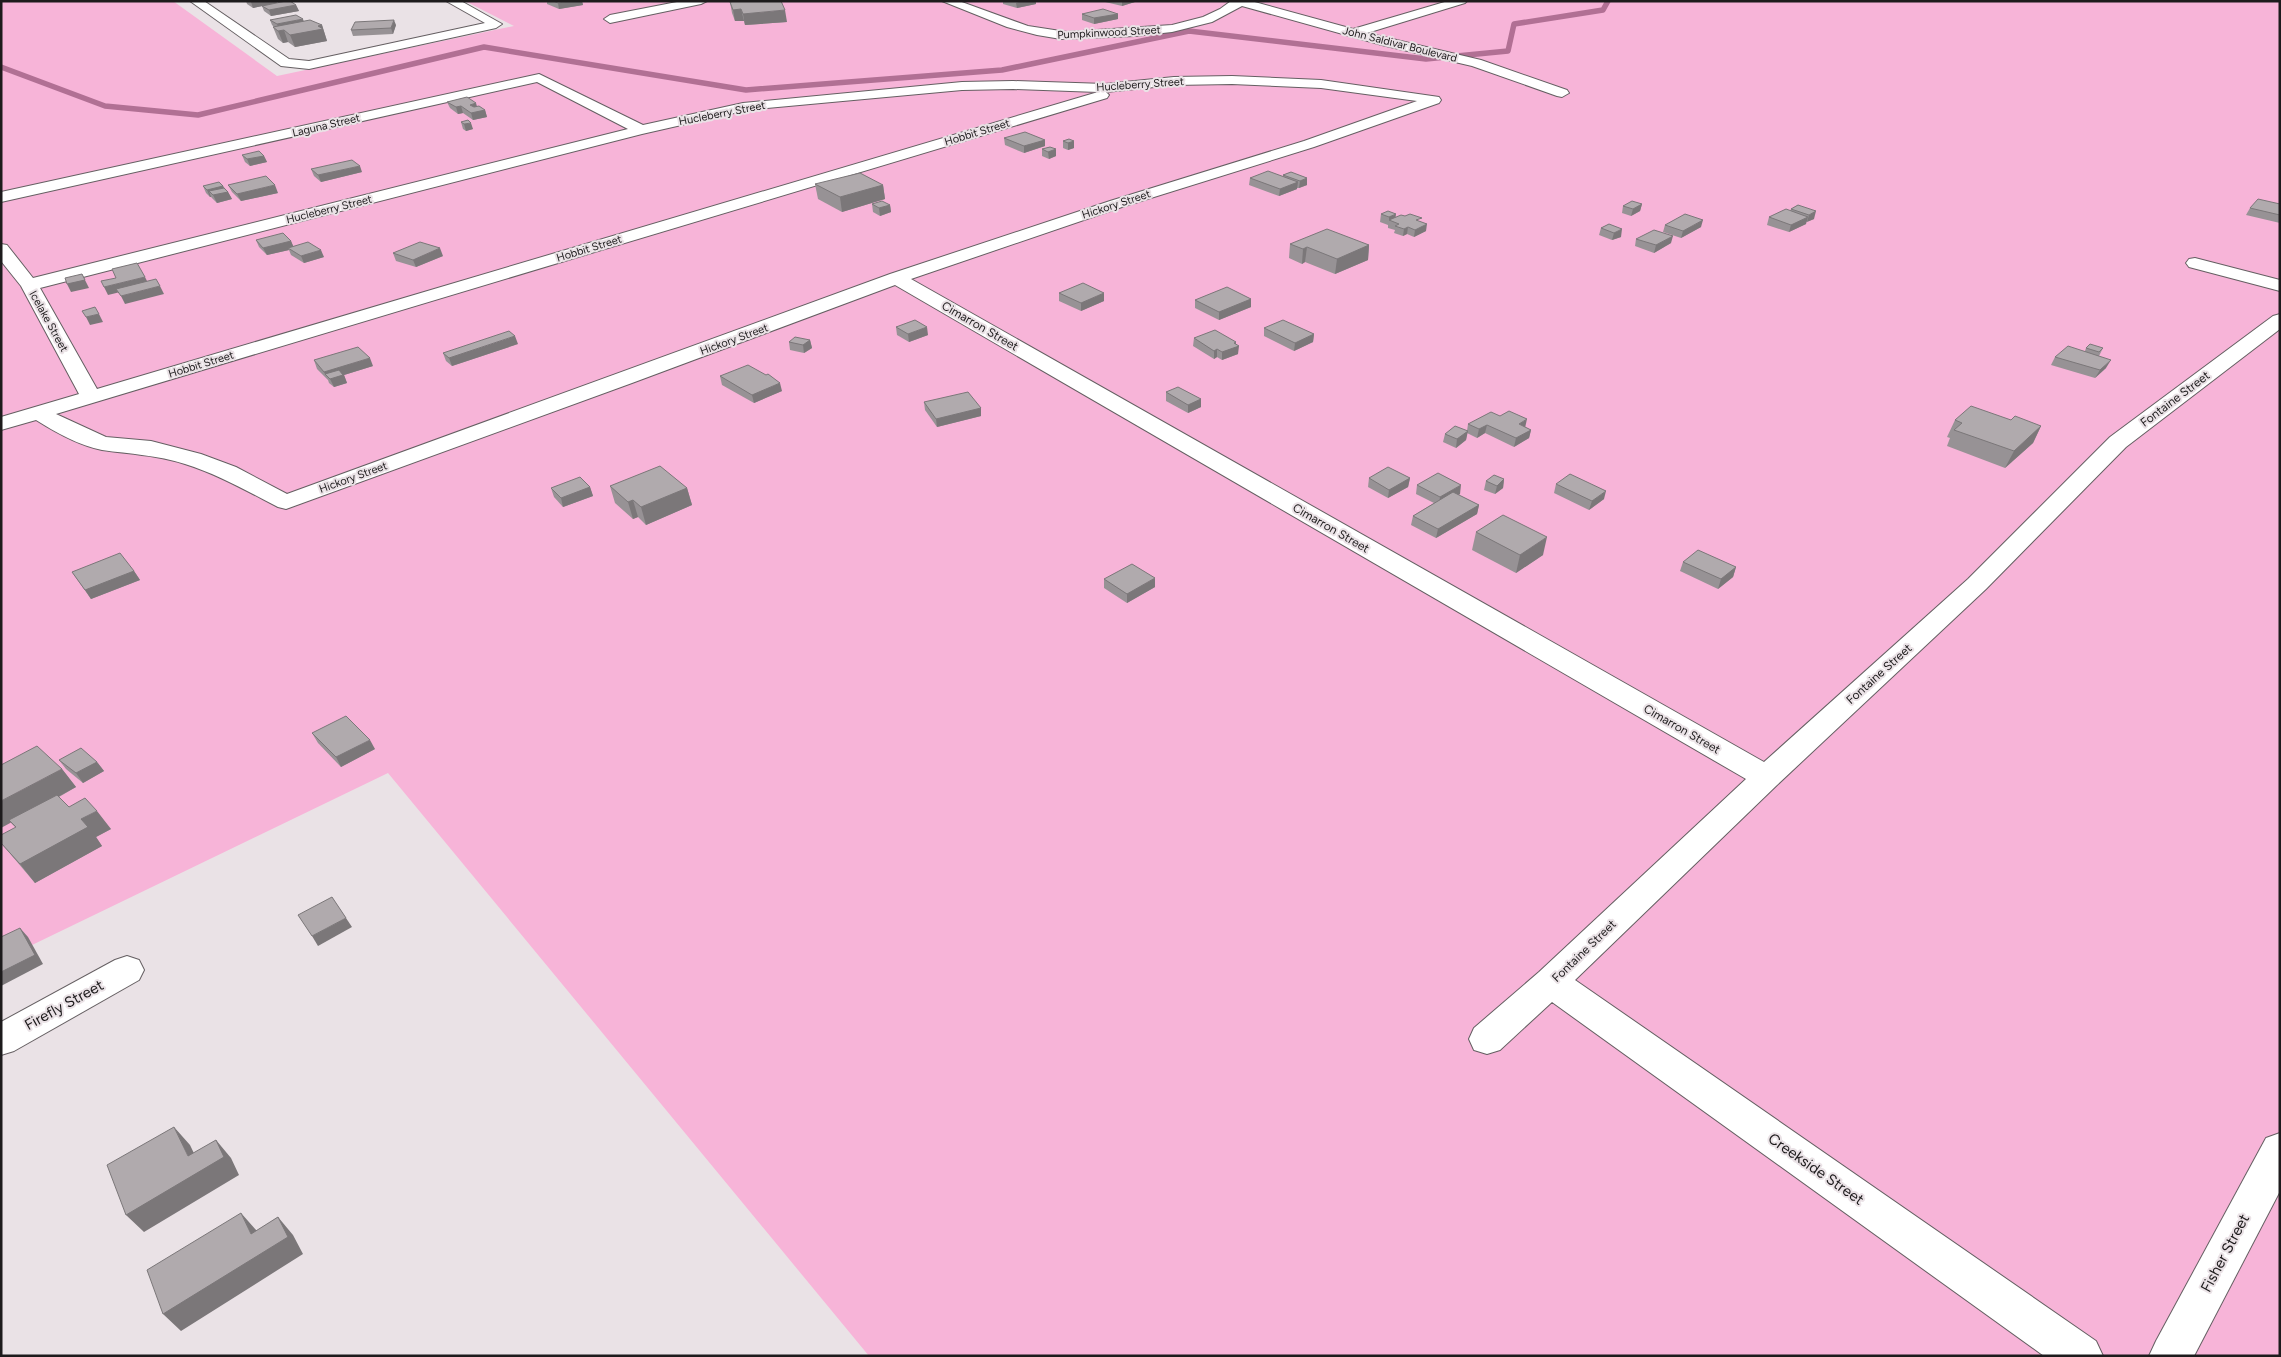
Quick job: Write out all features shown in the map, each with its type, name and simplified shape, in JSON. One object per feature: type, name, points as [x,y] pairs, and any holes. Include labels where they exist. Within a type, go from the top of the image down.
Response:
[{"type":"street","points":[[196,1],[286,63],[309,65],[496,24],[452,1]]},
{"type":"street","points":[[610,19],[701,1]]},
{"type":"street","name":"Pumpkinwood Street","points":[[948,1],[1033,30],[1064,35],[1151,31],[1208,20],[1236,5]]},
{"type":"street","points":[[1353,33],[1461,1]]},
{"type":"street","name":"John Saldivar Boulevard","points":[[1214,6],[1236,5],[1476,63],[1562,94]]},
{"type":"street","name":"Laguna Street","points":[[1,197],[539,78],[641,130]]},
{"type":"street","name":"Hucleberry Street","points":[[29,286],[641,130],[743,107],[962,86],[1013,85],[1105,88],[1174,81],[1281,82],[1330,86],[1434,100]]},
{"type":"street","name":"Hobbit Street","points":[[1,424],[41,414],[91,397],[1137,84]]},
{"type":"street","name":"Hickory Street","points":[[41,414],[57,424],[102,443],[151,448],[228,472],[286,502],[896,278],[1116,204],[1309,144],[1434,100]]},
{"type":"street","name":"Icelake Street","points":[[1,249],[29,286],[91,397]]},
{"type":"street","points":[[2195,264],[2280,286]]},
{"type":"street","name":"Cimarron Street","points":[[896,278],[1766,777]]},
{"type":"street","name":"Fontaine Street","points":[[1487,1040],[1551,982],[1766,777],[1977,584],[2118,442],[2280,320]]},
{"type":"street","name":"Firefly Street","points":[[1,1040],[127,970]]},
{"type":"street","name":"Creekside Street","points":[[1551,982],[2081,1356]]},
{"type":"street","name":"Fisher Street","points":[[2171,1356],[2280,1151]]},
{"type":"shaded area","points":[[1,1],[173,1],[277,76],[514,26],[465,1],[2280,1],[2280,1356],[869,1356],[388,773],[1,960]]},
{"type":"building","points":[[286,1],[296,5],[269,10],[262,6]]},
{"type":"building","points":[[553,1],[572,1],[558,3]]},
{"type":"building","points":[[781,1],[785,10],[743,14],[741,9],[733,10],[730,2]]},
{"type":"building","points":[[1103,9],[1118,14],[1094,18],[1082,14]]},
{"type":"building","points":[[296,15],[303,19],[277,24],[270,20]]},
{"type":"building","points":[[310,20],[322,25],[318,26],[323,29],[290,35],[284,30],[278,31],[273,27]]},
{"type":"building","points":[[394,20],[391,28],[351,30],[355,22]]},
{"type":"building","points":[[467,97],[476,103],[470,105],[474,107],[479,106],[485,110],[471,113],[461,106],[456,107],[447,102]]},
{"type":"building","points":[[468,120],[471,123],[464,124],[461,122]]},
{"type":"building","points":[[1025,132],[1045,140],[1024,146],[1004,138]]},
{"type":"building","points":[[1069,139],[1074,141],[1068,143],[1063,141]]},
{"type":"building","points":[[1050,147],[1056,149],[1048,152],[1042,149]]},
{"type":"building","points":[[259,151],[264,156],[247,159],[242,155]]},
{"type":"building","points":[[352,160],[360,166],[318,175],[311,169]]},
{"type":"building","points":[[1268,171],[1298,182],[1280,189],[1250,178]]},
{"type":"building","points":[[1291,172],[1307,178],[1300,181],[1283,175]]},
{"type":"building","points":[[860,173],[883,185],[840,197],[815,184]]},
{"type":"building","points":[[266,176],[275,185],[237,194],[228,185]]},
{"type":"building","points":[[219,182],[223,186],[207,190],[203,186]]},
{"type":"building","points":[[224,188],[228,192],[213,195],[209,191]]},
{"type":"building","points":[[2258,199],[2280,204],[2280,215],[2250,208]]},
{"type":"building","points":[[882,201],[890,205],[879,208],[872,204]]},
{"type":"building","points":[[1632,201],[1642,204],[1633,209],[1623,206]]},
{"type":"building","points":[[1798,205],[1816,211],[1809,215],[1791,209]]},
{"type":"building","points":[[1786,209],[1808,217],[1791,225],[1769,217]]},
{"type":"building","points":[[1388,211],[1396,214],[1389,217],[1381,214]]},
{"type":"building","points":[[1410,214],[1422,218],[1416,220],[1427,224],[1415,230],[1408,227],[1404,229],[1395,226],[1399,224],[1389,220],[1401,215]]},
{"type":"building","points":[[1685,214],[1703,220],[1683,231],[1665,225]]},
{"type":"building","points":[[1609,224],[1622,229],[1614,233],[1601,228]]},
{"type":"building","points":[[1327,229],[1369,245],[1337,259],[1307,247],[1303,249],[1290,244]]},
{"type":"building","points":[[1654,230],[1673,236],[1656,245],[1636,239]]},
{"type":"building","points":[[283,233],[291,241],[263,248],[256,240]]},
{"type":"building","points":[[308,242],[321,250],[301,256],[288,248]]},
{"type":"building","points":[[420,242],[440,248],[413,260],[393,253]]},
{"type":"building","points":[[137,263],[145,277],[104,287],[101,281],[116,278],[112,269]]},
{"type":"building","points":[[82,274],[85,280],[67,284],[65,278]]},
{"type":"building","points":[[156,279],[160,286],[121,296],[116,289]]},
{"type":"building","points":[[1083,283],[1104,293],[1081,303],[1059,293]]},
{"type":"building","points":[[1227,287],[1251,299],[1219,312],[1195,300]]},
{"type":"building","points":[[95,307],[99,314],[86,317],[82,311]]},
{"type":"building","points":[[915,320],[927,327],[908,334],[896,327]]},
{"type":"building","points":[[1283,320],[1314,334],[1295,343],[1264,328]]},
{"type":"building","points":[[1215,330],[1236,342],[1234,343],[1239,346],[1222,352],[1217,349],[1214,351],[1194,338]]},
{"type":"building","points":[[509,331],[515,336],[449,358],[443,353]]},
{"type":"building","points":[[795,337],[810,340],[803,345],[789,342]]},
{"type":"building","points":[[2090,344],[2103,348],[2099,352],[2086,348]]},
{"type":"building","points":[[2068,346],[2111,360],[2100,370],[2055,357]]},
{"type":"building","points":[[358,347],[370,358],[324,372],[314,360]]},
{"type":"building","points":[[748,365],[766,375],[768,374],[780,383],[752,395],[720,376]]},
{"type":"building","points":[[339,370],[343,375],[330,379],[325,374]]},
{"type":"building","points":[[1178,387],[1201,399],[1188,405],[1166,392]]},
{"type":"building","points":[[968,392],[981,408],[936,419],[924,402]]},
{"type":"building","points":[[1971,406],[2011,420],[2015,416],[2041,426],[2014,451],[1954,430],[1962,423],[1955,420]]},
{"type":"building","points":[[1509,411],[1527,419],[1519,424],[1531,430],[1516,438],[1487,425],[1479,429],[1468,424],[1491,412],[1500,416]]},
{"type":"building","points":[[1455,426],[1468,431],[1457,439],[1445,434]]},
{"type":"building","points":[[660,466],[687,488],[641,507],[633,500],[628,502],[610,486]]},
{"type":"building","points":[[1388,467],[1410,478],[1389,490],[1369,478]]},
{"type":"building","points":[[1438,473],[1461,485],[1440,497],[1417,485]]},
{"type":"building","points":[[1570,474],[1606,491],[1592,501],[1556,484]]},
{"type":"building","points":[[1494,475],[1504,479],[1497,486],[1486,481]]},
{"type":"building","points":[[580,477],[590,487],[561,498],[551,488]]},
{"type":"building","points":[[1453,492],[1479,505],[1438,529],[1413,516]]},
{"type":"building","points":[[1503,515],[1547,537],[1520,555],[1476,532]]},
{"type":"building","points":[[1698,550],[1736,567],[1721,579],[1683,562]]},
{"type":"building","points":[[120,553],[134,571],[85,590],[72,572]]},
{"type":"building","points":[[1132,564],[1155,578],[1127,594],[1104,579]]},
{"type":"building","points":[[346,716],[370,740],[336,757],[312,733]]},
{"type":"building","points":[[37,746],[62,769],[1,801],[1,765]]},
{"type":"building","points":[[81,748],[97,762],[76,773],[59,760]]},
{"type":"building","points":[[57,795],[69,807],[85,798],[97,811],[81,819],[88,827],[20,864],[1,843],[1,835],[16,827],[9,820]]},
{"type":"building","points":[[332,897],[346,918],[312,936],[298,915]]},
{"type":"building","points":[[20,928],[35,955],[1,972],[1,937]]},
{"type":"building","points":[[174,1127],[188,1156],[216,1140],[224,1157],[126,1215],[107,1165]]},
{"type":"building","points":[[241,1213],[251,1234],[278,1217],[288,1237],[163,1314],[147,1270]]},
{"type":"waterway","points":[[1,67],[105,106],[198,115],[484,47],[746,90],[1002,70],[1189,31],[1426,59],[1508,51],[1514,24],[1603,10],[1608,1]]}]
